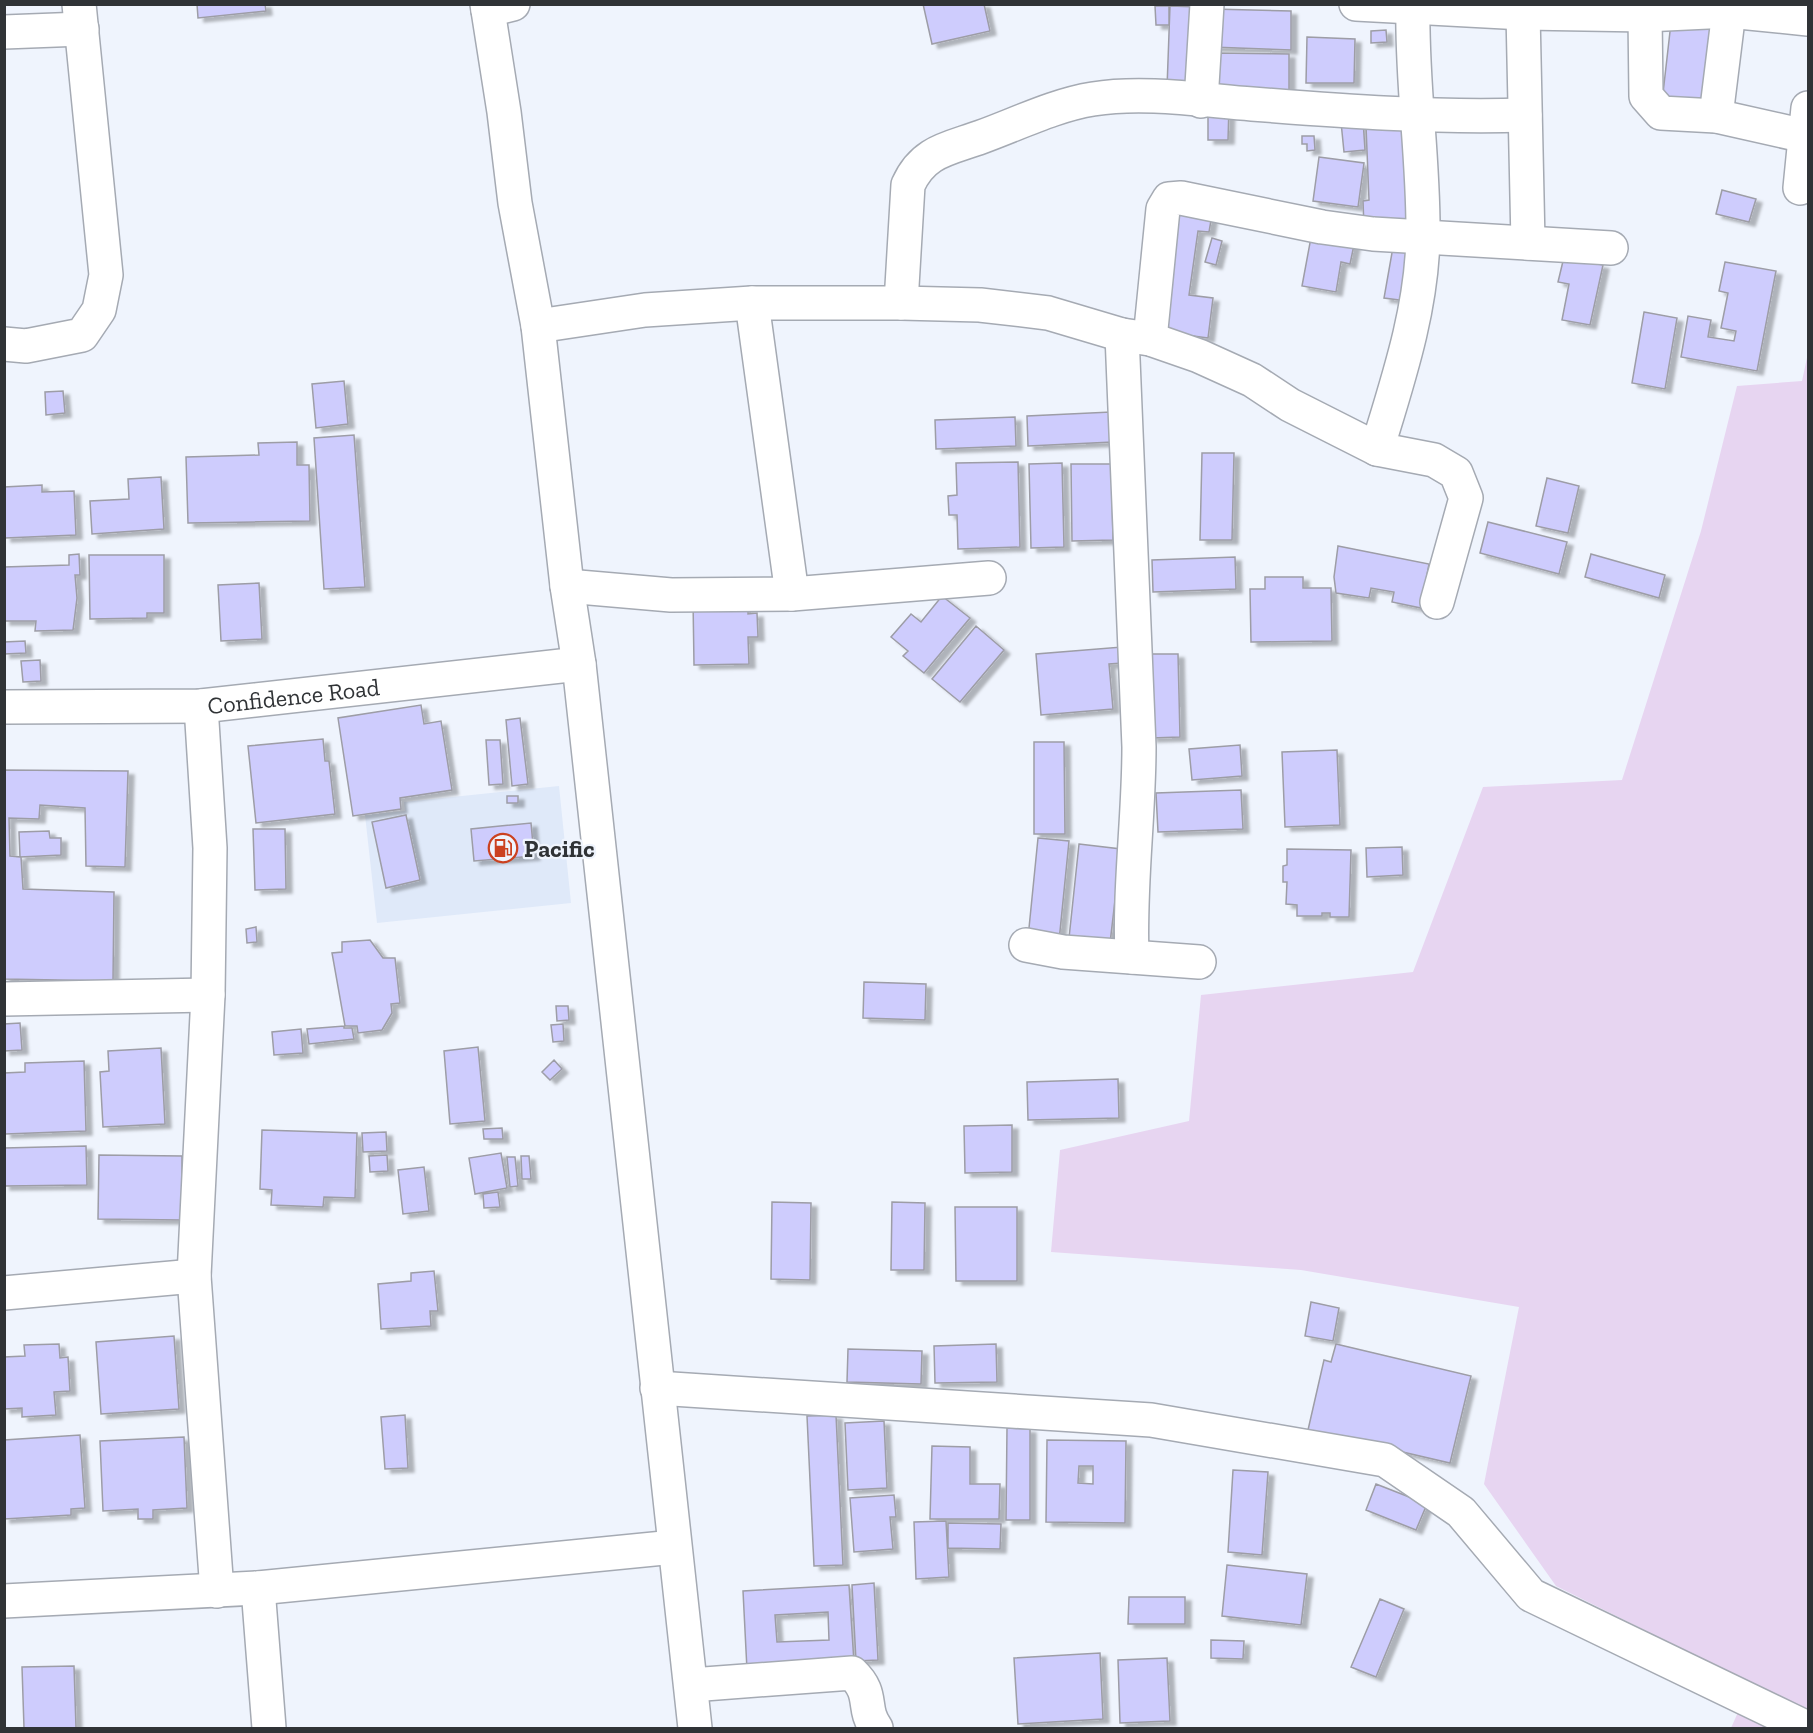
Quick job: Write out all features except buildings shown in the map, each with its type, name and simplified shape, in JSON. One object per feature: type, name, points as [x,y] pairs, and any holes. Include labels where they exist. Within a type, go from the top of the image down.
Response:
[{"type":"street","points":[[1201,100],[1207,4]]},
{"type":"street","points":[[1356,4],[1523,13],[1645,15],[1729,11],[1809,19]]},
{"type":"street","points":[[496,6],[504,112],[515,203],[538,326],[567,586],[579,664],[695,1728]]},
{"type":"street","points":[[1377,449],[1402,367],[1413,317],[1423,238],[1417,114],[1413,91],[1413,7]]},
{"type":"street","points":[[1716,116],[1729,11]]},
{"type":"street","points":[[1523,13],[1527,243]]},
{"type":"street","points":[[1645,15],[1646,96],[1660,113],[1807,122],[1800,188]]},
{"type":"street","points":[[4,32],[80,17],[106,275],[99,310],[82,335],[26,346],[4,344]]},
{"type":"street","points":[[901,303],[908,185],[916,168],[934,154],[1092,99],[1135,96],[1417,114],[1525,115]]},
{"type":"street","points":[[1132,957],[1130,908],[1139,813],[1136,337],[1163,209],[1169,199],[1181,198],[1224,205],[1322,227],[1423,238],[1611,248]]},
{"type":"street","points":[[538,326],[645,310],[752,303],[980,304],[1048,313],[1199,356],[1252,380],[1290,405],[1377,449],[1434,460],[1456,473],[1466,498],[1437,602]]},
{"type":"street","points":[[752,303],[792,594]]},
{"type":"street","points":[[567,586],[671,595],[792,594],[989,578]]},
{"type":"street","name":"Confidence Road","points":[[4,707],[201,706],[579,664]]},
{"type":"street","points":[[201,706],[210,848],[208,995],[194,1276],[217,1591]]},
{"type":"street","points":[[1026,945],[1063,952],[1199,962]]},
{"type":"street","points":[[4,999],[208,995]]},
{"type":"street","points":[[4,1293],[194,1276]]},
{"type":"street","points":[[657,1388],[1151,1420],[1385,1460],[1461,1512],[1531,1594],[1807,1728]]},
{"type":"street","points":[[4,1601],[258,1588],[674,1547]]},
{"type":"street","points":[[258,1588],[269,1728]]},
{"type":"street","points":[[691,1685],[852,1673],[865,1685],[871,1720],[876,1728]]},
{"type":"shaded area","points":[[1808,353],[1808,1728],[1731,1728],[1751,1683],[1556,1586],[1484,1484],[1519,1307],[1301,1270],[1051,1252],[1060,1150],[1189,1121],[1201,995],[1413,972],[1483,787],[1622,780],[1701,531],[1737,386],[1802,381]]},
{"type":"shaded area","points":[[559,786],[571,903],[377,923],[365,815],[405,811],[404,802]]},
{"type":"place","name":"Pacific","points":[[503,848]]}]
